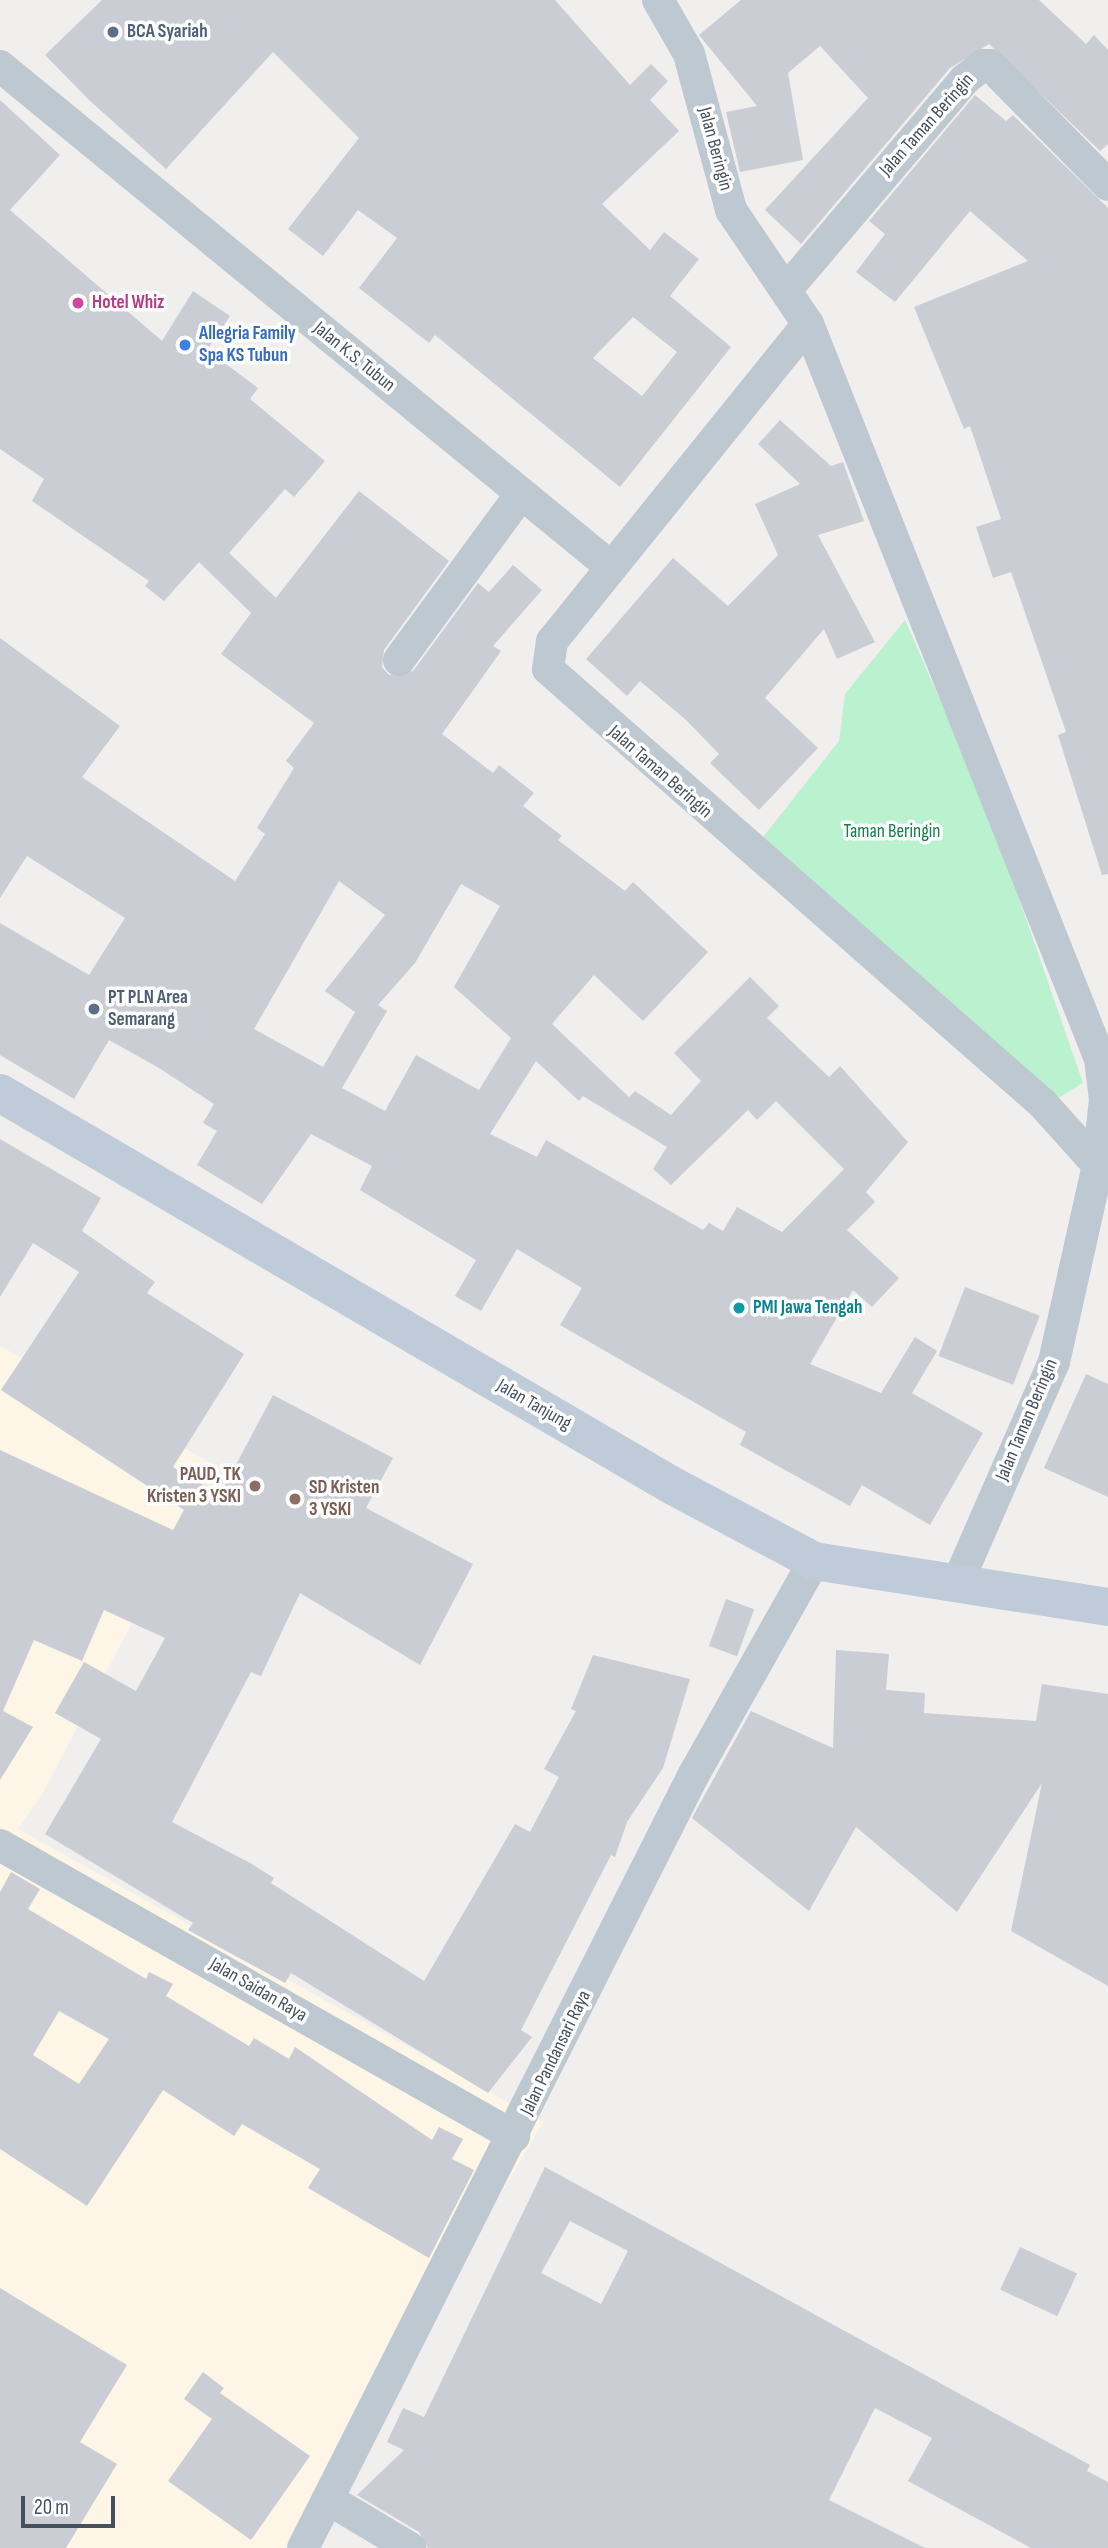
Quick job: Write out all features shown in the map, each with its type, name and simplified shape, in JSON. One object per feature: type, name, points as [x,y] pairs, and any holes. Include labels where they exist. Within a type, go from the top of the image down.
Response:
[{"type":"main road","name":"Jalan Tanjung","points":[[0,1093],[673,1486],[814,1561],[956,1587],[1108,1607]]},
{"type":"street","name":"Jalan Beringin","points":[[658,0],[689,54],[731,210],[787,289]]},
{"type":"street","name":"Jalan Taman Beringin","points":[[956,1587],[1054,1362],[1098,1165],[1105,1099],[1100,1059],[808,324],[787,289],[954,90],[984,65],[990,65],[1108,185]]},
{"type":"street","name":"Jalan K.S. Tubun","points":[[0,66],[611,567]]},
{"type":"street","name":"Jalan Taman Beringin","points":[[808,324],[547,650],[553,679],[1043,1104],[1098,1165]]},
{"type":"street","points":[[399,660],[522,494]]},
{"type":"street","name":"Jalan Pandansari Raya","points":[[303,2548],[514,2136],[694,1774],[814,1561]]},
{"type":"street","name":"Jalan Saidan Raya","points":[[0,1845],[514,2136]]},
{"type":"street","points":[[328,2499],[410,2548]]},
{"type":"shaded area","points":[[0,1346],[214,1465],[43,1793],[18,1829],[543,2122],[293,2548],[0,2548]]},
{"type":"green space","name":"Taman Beringin","points":[[905,620],[989,812],[1083,1083],[1052,1102],[759,842],[839,741],[845,694]]},
{"type":"building","points":[[102,0],[555,0],[630,85],[651,64],[668,81],[650,100],[679,131],[602,204],[650,250],[664,232],[699,259],[670,296],[731,347],[620,487],[435,335],[429,343],[359,288],[397,238],[358,210],[323,256],[288,229],[359,138],[273,52],[166,169],[89,100],[45,55]],"holes":[[[633,317],[677,352],[642,396],[593,358]]]},
{"type":"building","points":[[741,0],[1039,0],[1086,44],[1094,35],[1108,50],[1108,144],[1100,151],[989,44],[950,68],[801,244],[765,210],[868,98],[820,46],[788,73],[803,160],[740,172],[726,112],[757,106],[699,35]]},
{"type":"building","points":[[975,95],[1006,121],[1013,115],[1108,208],[1108,874],[1102,875],[1058,735],[1066,732],[1011,572],[993,578],[976,527],[1001,519],[970,426],[964,429],[914,307],[1028,261],[970,211],[895,302],[856,272],[885,234],[869,221]]},
{"type":"building","points":[[0,100],[60,155],[10,210],[162,341],[193,291],[230,316],[207,350],[258,388],[250,399],[325,461],[294,497],[285,489],[229,553],[276,598],[359,491],[449,561],[384,650],[382,667],[389,675],[413,671],[478,583],[489,592],[513,565],[542,590],[493,646],[501,651],[442,734],[493,773],[499,765],[534,793],[523,806],[562,836],[558,840],[625,891],[633,882],[708,952],[643,1021],[594,975],[552,1024],[629,1097],[635,1091],[671,1115],[701,1081],[674,1053],[750,977],[779,1006],[767,1018],[829,1077],[840,1066],[908,1142],[866,1192],[875,1202],[847,1230],[899,1278],[872,1307],[853,1290],[810,1364],[881,1393],[915,1337],[937,1351],[912,1393],[983,1433],[930,1525],[862,1485],[850,1506],[740,1445],[746,1432],[560,1325],[582,1288],[517,1249],[481,1311],[455,1296],[476,1260],[360,1190],[372,1166],[311,1134],[262,1204],[197,1165],[217,1131],[203,1123],[214,1104],[159,1068],[109,1040],[74,1099],[0,1055],[0,923],[89,975],[125,918],[27,856],[0,898],[0,638],[120,726],[82,777],[235,881],[265,834],[257,828],[294,768],[286,761],[314,723],[221,654],[251,613],[199,562],[164,601],[145,586],[149,581],[32,501],[44,479],[0,449]],"holes":[[[339,881],[385,915],[325,991],[355,1012],[323,1067],[254,1029]],[[461,884],[500,906],[454,987],[511,1038],[479,1090],[416,1055],[385,1111],[342,1088],[387,1011],[378,1005],[415,963]],[[536,1061],[579,1101],[583,1096],[667,1147],[653,1169],[671,1185],[748,1110],[757,1120],[776,1101],[844,1169],[782,1232],[737,1207],[723,1231],[709,1223],[703,1230],[546,1140],[537,1157],[490,1134]]]},
{"type":"building","points":[[780,420],[831,466],[843,462],[864,521],[818,535],[875,642],[837,659],[824,629],[765,698],[818,748],[759,810],[710,763],[719,754],[686,720],[640,681],[627,696],[586,659],[673,558],[728,606],[778,555],[755,504],[800,484],[758,444]]},
{"type":"building","points":[[0,1139],[101,1198],[82,1231],[155,1282],[147,1293],[244,1354],[173,1467],[220,1495],[273,1395],[393,1458],[366,1508],[473,1564],[420,1665],[300,1593],[261,1676],[251,1672],[172,1822],[274,1878],[271,1883],[424,1981],[515,1824],[530,1832],[559,1777],[544,1769],[576,1711],[571,1709],[593,1655],[690,1679],[663,1768],[627,1822],[615,1857],[611,1855],[521,2030],[532,2037],[488,2093],[291,1973],[285,1983],[188,1930],[193,1923],[45,1834],[101,1739],[55,1713],[84,1662],[136,1691],[165,1638],[104,1610],[82,1661],[34,1640],[3,1711],[33,1727],[0,1780],[0,1450],[173,1530],[184,1510],[1,1390],[79,1272],[33,1243],[0,1297]]},
{"type":"building","points":[[965,1287],[1040,1316],[1013,1385],[938,1356]]},
{"type":"building","points":[[1086,1374],[1108,1384],[1108,1497],[1044,1468]]},
{"type":"building","points":[[726,1599],[754,1609],[737,1656],[709,1646]]},
{"type":"building","points":[[836,1650],[889,1654],[886,1690],[925,1693],[924,1713],[1036,1721],[1042,1684],[1108,1694],[1108,1986],[1011,1931],[1042,1783],[957,1912],[856,1827],[809,1911],[692,1818],[751,1711],[833,1748]]},
{"type":"building","points":[[11,1872],[40,1889],[28,1909],[146,1979],[149,1972],[173,1984],[166,1996],[249,2046],[254,2038],[289,2059],[295,2047],[432,2140],[439,2127],[463,2139],[452,2159],[474,2170],[429,2258],[308,2188],[320,2169],[242,2124],[234,2136],[163,2090],[87,2206],[0,2149],[0,1892]],"holes":[[[59,2011],[109,2039],[79,2084],[33,2055]]]},
{"type":"building","points":[[545,2167],[1090,2465],[1087,2471],[1108,2482],[1108,2548],[1031,2548],[908,2481],[932,2438],[875,2408],[829,2500],[925,2548],[428,2548],[419,2532],[357,2495],[404,2450],[387,2442],[403,2408],[424,2417]],"holes":[[[570,2221],[628,2251],[601,2304],[541,2273]]]},
{"type":"building","points":[[1020,2247],[1077,2274],[1057,2316],[1000,2290]]},
{"type":"building","points":[[0,2288],[127,2365],[80,2442],[117,2464],[66,2548],[0,2548]]},
{"type":"building","points":[[203,2372],[224,2388],[220,2393],[310,2456],[251,2540],[168,2481],[212,2419],[184,2399]]},
{"type":"place","name":"BCA Syariah","points":[[113,32]]},
{"type":"place","name":"Hotel Whiz","points":[[78,303]]},
{"type":"place","name":"Allegria Family Spa KS Tubun","points":[[185,345]]},
{"type":"place","name":"PT PLN Area Semarang","points":[[94,1009]]},
{"type":"place","name":"PMI Jawa Tengah","points":[[739,1308]]},
{"type":"place","name":"PAUD, TK Kristen 3 YSKI","points":[[255,1486]]},
{"type":"place","name":"SD Kristen 3 YSKI","points":[[295,1499]]}]
